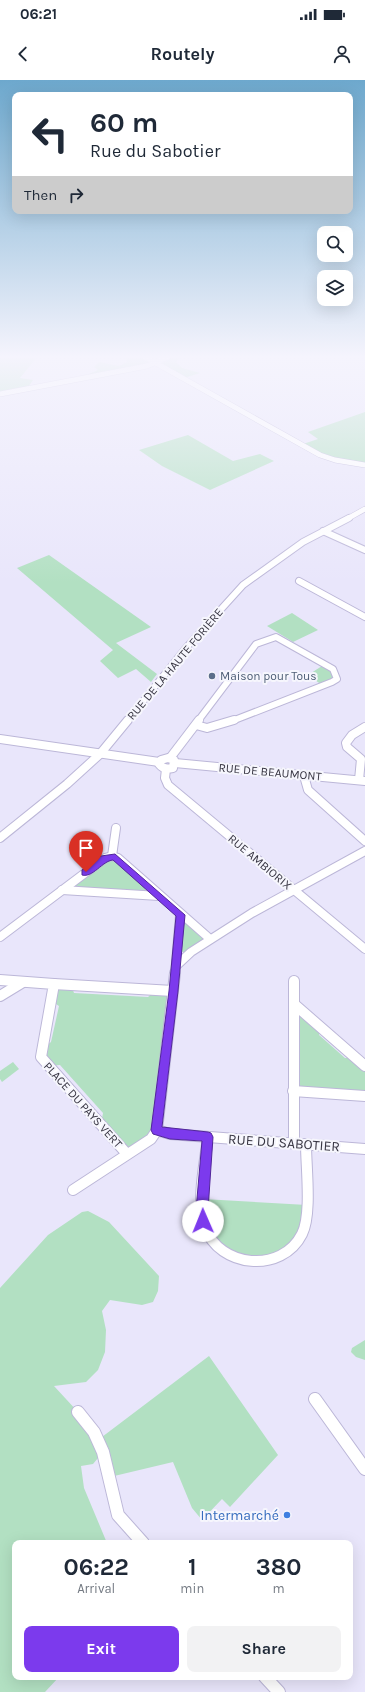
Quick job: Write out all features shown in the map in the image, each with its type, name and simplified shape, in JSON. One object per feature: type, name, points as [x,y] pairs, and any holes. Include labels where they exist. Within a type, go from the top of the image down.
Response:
[{"type":"street","points":[[280,432],[320,455],[335,460],[365,465]]},
{"type":"street","name":"RUE DE LA HAUTE FORIÈRE","points":[[0,838],[67,784],[100,754],[185,649],[243,585],[294,548],[365,509]]},
{"type":"street","points":[[323,531],[365,550]]},
{"type":"street","points":[[299,581],[365,617]]},
{"type":"street","points":[[159,762],[161,767],[166,769],[173,768],[173,761],[196,725],[251,649],[256,644],[272,636],[280,638],[333,669],[338,676],[337,679],[332,682],[228,722],[207,728],[196,725]]},
{"type":"street","points":[[362,781],[361,759],[347,747],[346,742],[349,736],[365,727]]},
{"type":"street","name":"RUE DE BEAUMONT","points":[[0,740],[159,762],[164,759],[304,776],[362,781]]},
{"type":"street","name":"RUE AMBIORIX","points":[[166,769],[165,778],[168,785],[365,949]]},
{"type":"street","points":[[304,776],[308,790],[365,841]]},
{"type":"street","points":[[112,856],[116,828]]},
{"type":"street","points":[[176,966],[210,939],[252,913],[365,851]]},
{"type":"street","points":[[0,937],[105,858],[112,856],[118,858],[180,915],[210,939]]},
{"type":"street","points":[[62,890],[159,896]]},
{"type":"street","points":[[73,1190],[151,1139],[156,1130],[174,991],[180,915]]},
{"type":"street","points":[[0,980],[174,991]]},
{"type":"street","points":[[294,981],[294,1143]]},
{"type":"street","points":[[0,996],[23,982]]},
{"type":"street","name":"PLACE DU PAYS VERT","points":[[54,984],[40,1050],[41,1058],[127,1154]]},
{"type":"street","points":[[294,1004],[365,1066]]},
{"type":"street","points":[[293,1092],[365,1096]]},
{"type":"street","name":"RUE DU SABOTIER","points":[[156,1130],[170,1134],[365,1149]]},
{"type":"street","points":[[208,1137],[202,1210],[206,1230],[211,1239],[228,1255],[243,1260],[256,1262],[268,1261],[283,1256],[292,1249],[302,1237],[306,1227],[307,1216],[306,1144]]},
{"type":"street","points":[[315,1399],[365,1469]]},
{"type":"street","points":[[78,1412],[94,1432],[103,1452],[118,1515],[140,1540]]},
{"type":"street","points":[[268,1680],[279,1692]]},
{"type":"green space","points":[[308,432],[365,432],[365,465],[335,460],[300,445],[318,439]]},
{"type":"green space","points":[[188,435],[233,461],[260,454],[274,461],[210,490],[162,466],[139,450]]},
{"type":"green space","points":[[49,555],[151,627],[116,643],[157,674],[151,682],[136,669],[118,678],[100,661],[113,650],[17,568]]},
{"type":"green space","points":[[292,613],[318,630],[293,642],[267,626]]},
{"type":"green space","points":[[322,666],[330,671],[333,677],[322,685],[308,675]]},
{"type":"green space","points":[[112,856],[146,887],[145,892],[74,887],[74,884]]},
{"type":"green space","points":[[187,920],[202,933],[204,943],[188,954],[178,950],[180,922]]},
{"type":"green space","points":[[54,984],[71,985],[74,993],[148,997],[156,990],[173,991],[157,1130],[127,1154],[101,1124],[103,1113],[60,1065],[48,1066],[41,1050],[51,1042],[59,1006],[50,1000]]},
{"type":"green space","points":[[302,1016],[320,1027],[319,1035],[345,1058],[355,1058],[365,1066],[365,1096],[293,1091],[293,1067],[300,1066],[300,1038],[294,1037],[298,1017]]},
{"type":"green space","points":[[13,1062],[19,1069],[2,1082],[0,1079],[0,1071]]},
{"type":"green space","points":[[203,1199],[307,1205],[305,1227],[283,1256],[243,1260],[211,1239]]},
{"type":"green space","points":[[88,1211],[109,1222],[159,1276],[158,1291],[153,1302],[142,1305],[110,1300],[102,1311],[106,1330],[105,1352],[98,1370],[86,1382],[54,1386],[78,1412],[98,1440],[209,1356],[278,1455],[230,1507],[222,1499],[202,1520],[192,1508],[173,1462],[110,1477],[103,1452],[93,1464],[81,1466],[84,1488],[106,1540],[12,1540],[12,1680],[56,1680],[45,1692],[0,1692],[0,1288],[48,1235],[82,1212]]},
{"type":"green space","points":[[365,1340],[365,1360],[356,1357],[351,1352],[352,1348]]},
{"type":"place","name":"Maison pour Tous","points":[[212,676]]},
{"type":"place","name":"Intermarché","points":[[287,1515]]},
{"type":"route","points":[[86,872],[108,856],[118,858],[180,915],[174,991],[156,1130],[170,1134],[208,1137],[202,1210],[203,1221]]}]
